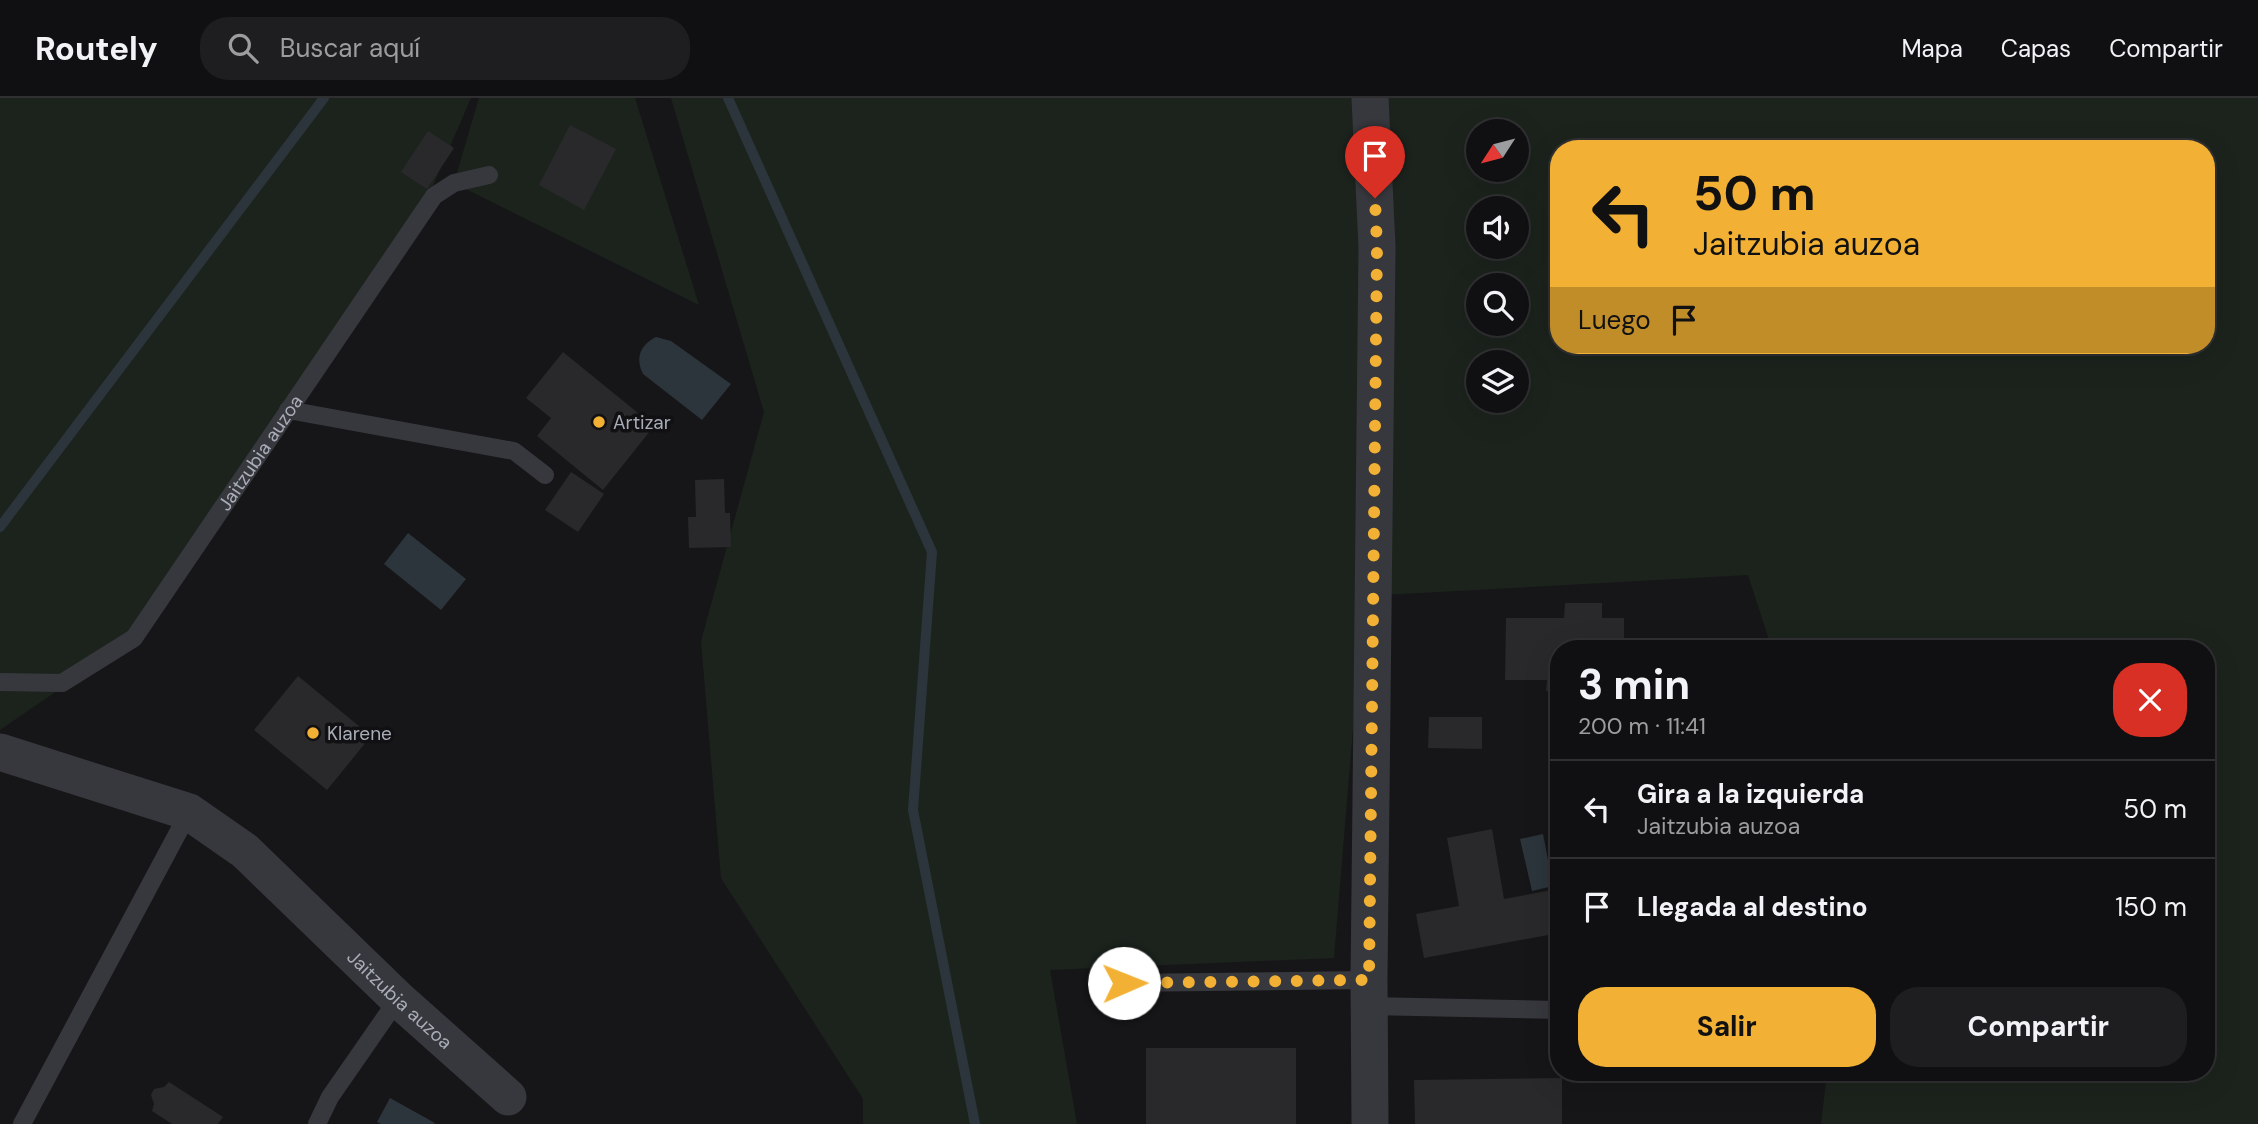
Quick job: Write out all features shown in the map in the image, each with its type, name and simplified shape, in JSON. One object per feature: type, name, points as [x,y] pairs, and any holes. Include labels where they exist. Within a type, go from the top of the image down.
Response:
[{"type":"street","points":[[1370,98],[1377,247],[1370,1124]]},
{"type":"street","name":"Jaitzubia auzoa","points":[[0,751],[189,812],[245,851],[398,999],[508,1097]]},
{"type":"lane","name":"Jaitzubia auzoa","points":[[0,682],[62,684],[134,638],[434,196],[454,183],[489,174]]},
{"type":"lane","points":[[288,410],[514,451],[545,475]]},
{"type":"lane","points":[[22,1124],[189,812]]},
{"type":"lane","points":[[1124,983],[1369,993],[1550,1009]]},
{"type":"lane","points":[[317,1124],[330,1097],[398,999]]},
{"type":"shaded area","points":[[0,98],[471,98],[432,188],[134,638],[0,730]]},
{"type":"shaded area","points":[[479,98],[635,98],[699,305],[454,183]]},
{"type":"shaded area","points":[[671,98],[2258,98],[2258,1124],[1821,1124],[1826,1081],[2215,1081],[2215,640],[1769,640],[1748,575],[1364,596],[1334,958],[1050,970],[1077,1124],[863,1124],[863,1099],[721,878],[701,641],[764,412]]},
{"type":"shaded area","points":[[656,337],[671,341],[731,384],[702,420],[643,374],[639,363],[640,353],[646,344]]},
{"type":"shaded area","points":[[408,533],[466,579],[441,610],[384,564]]},
{"type":"shaded area","points":[[1543,834],[1550,870],[1550,887],[1532,891],[1520,839]]},
{"type":"shaded area","points":[[390,1098],[435,1123],[377,1122]]},
{"type":"building","points":[[570,125],[616,149],[584,210],[539,185]]},
{"type":"building","points":[[428,131],[454,148],[427,189],[401,172]]},
{"type":"building","name":"Artizar","points":[[563,352],[654,426],[603,490],[537,436],[551,418],[526,398]]},
{"type":"building","points":[[571,472],[604,494],[578,532],[545,510]]},
{"type":"building","points":[[724,479],[725,513],[730,513],[731,547],[689,548],[688,517],[696,517],[695,480]]},
{"type":"building","points":[[1565,603],[1602,603],[1602,618],[1624,618],[1624,640],[1550,640],[1550,691],[1546,691],[1547,680],[1505,680],[1506,618],[1564,618]]},
{"type":"building","name":"Klarene","points":[[298,676],[371,736],[327,790],[254,730]]},
{"type":"building","points":[[1429,717],[1482,717],[1482,749],[1428,748]]},
{"type":"building","points":[[1492,829],[1504,899],[1550,890],[1550,935],[1424,958],[1416,914],[1459,906],[1447,838]]},
{"type":"building","points":[[1146,1048],[1296,1048],[1296,1124],[1146,1124]]},
{"type":"building","points":[[1550,1078],[1550,1081],[1562,1081],[1562,1124],[1415,1124],[1414,1080]]},
{"type":"building","points":[[169,1082],[223,1117],[218,1124],[172,1124],[152,1111],[154,1104],[151,1095],[154,1089],[164,1087]]},
{"type":"waterway","points":[[0,527],[324,98]]},
{"type":"waterway","points":[[728,98],[932,552],[913,810],[975,1124]]},
{"type":"place","name":"Artizar","points":[[599,422]]},
{"type":"place","name":"Klarene","points":[[313,733]]},
{"type":"route","points":[[1124,983],[1369,980],[1377,247],[1375,198]]}]
